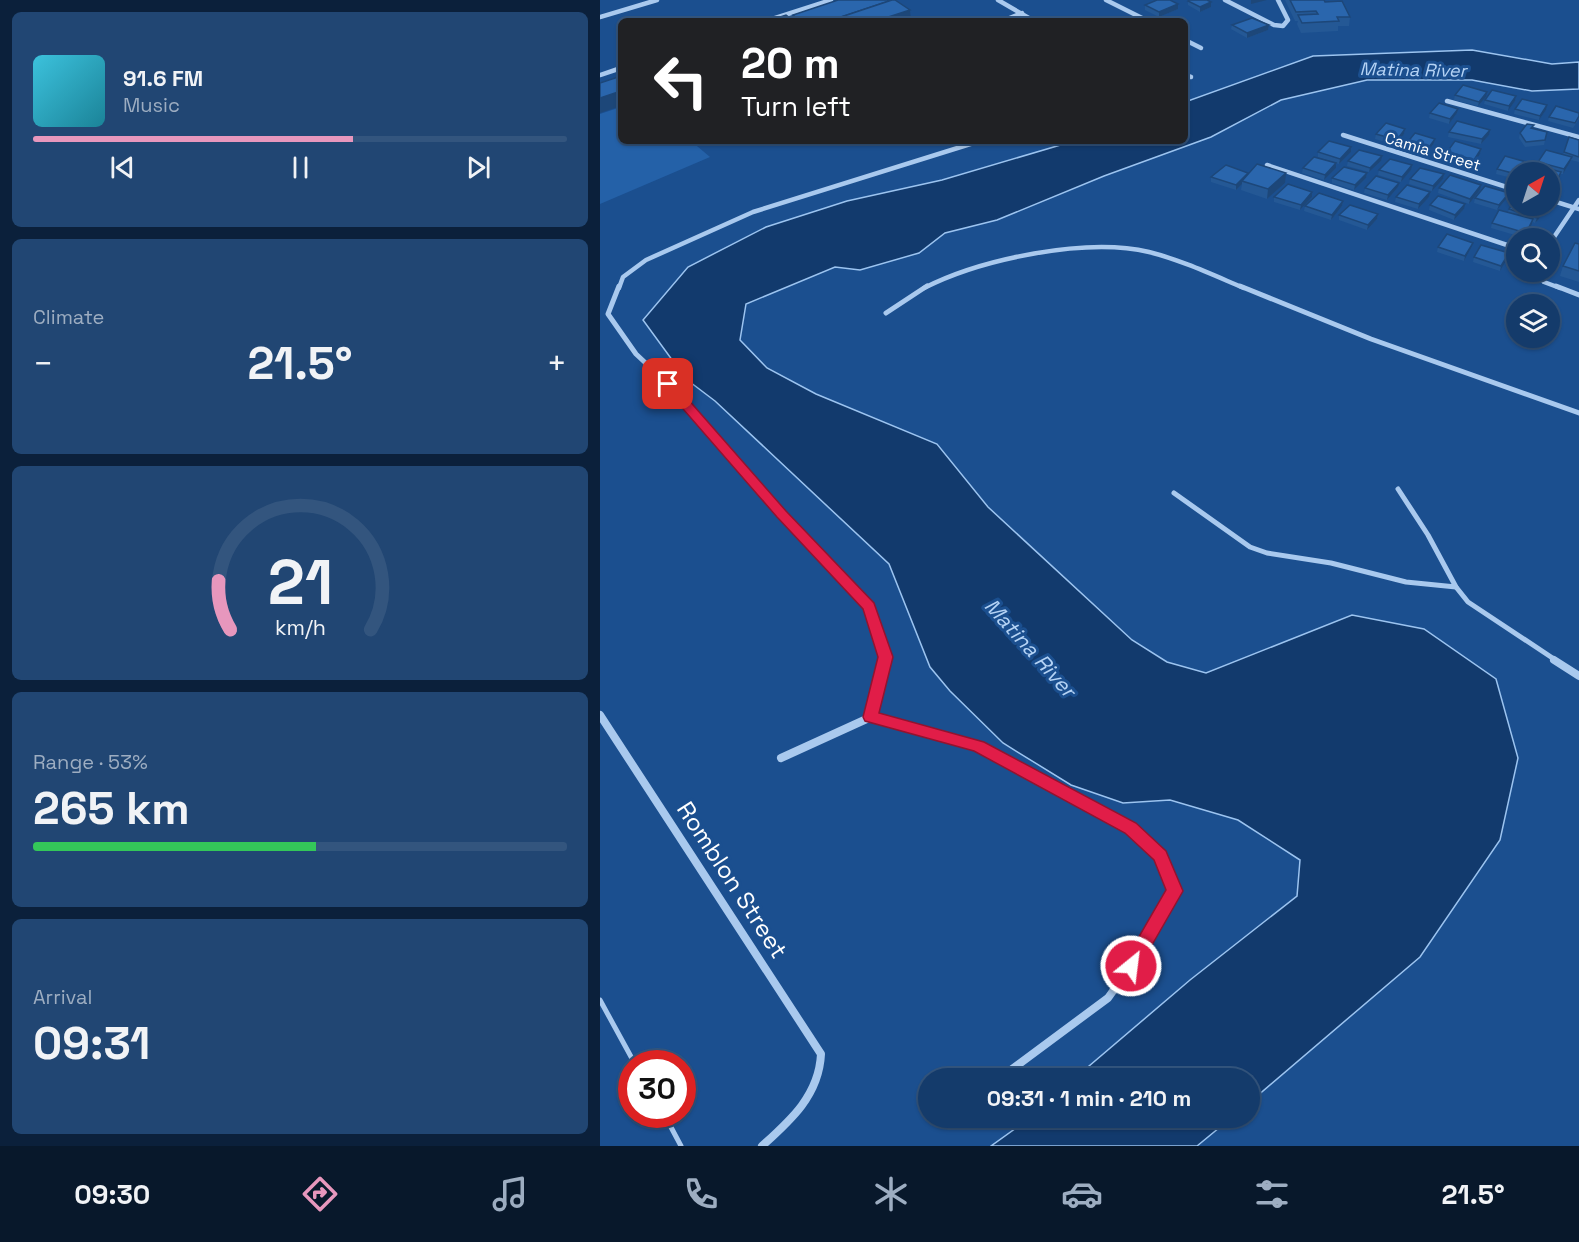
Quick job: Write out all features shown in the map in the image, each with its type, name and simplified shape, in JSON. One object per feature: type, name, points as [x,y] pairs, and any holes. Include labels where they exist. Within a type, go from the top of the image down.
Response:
[{"type":"street","points":[[600,17],[657,0]]},
{"type":"street","points":[[775,18],[831,0]]},
{"type":"street","points":[[998,0],[1030,18]]},
{"type":"street","points":[[1106,0],[1142,18]]},
{"type":"street","points":[[1225,0],[1274,26],[1283,26],[1288,23],[1278,0]]},
{"type":"street","points":[[1010,18],[1022,13]]},
{"type":"street","points":[[1188,42],[1201,48]]},
{"type":"street","points":[[600,75],[618,69]]},
{"type":"street","points":[[1447,100],[1579,137]]},
{"type":"street","name":"Camia Street","points":[[1343,135],[1506,187]]},
{"type":"street","points":[[871,717],[885,657],[870,606],[782,514],[668,384],[636,354],[608,314],[623,277],[645,260],[691,238],[753,212],[970,144]]},
{"type":"street","points":[[1266,165],[1506,245]]},
{"type":"street","points":[[1560,230],[1576,209],[1579,200]]},
{"type":"street","points":[[1560,203],[1576,209]]},
{"type":"street","points":[[886,313],[925,287],[953,275],[1001,261],[1056,251],[1106,246],[1148,252],[1371,339],[1579,413]]},
{"type":"street","points":[[1544,282],[1579,295]]},
{"type":"street","points":[[1398,489],[1428,535],[1456,587],[1468,602],[1579,676]]},
{"type":"street","points":[[1173,493],[1250,547],[1267,553],[1331,563],[1406,582],[1456,587]]},
{"type":"street","name":"Romblon Street","points":[[600,715],[821,1054],[822,1070],[818,1085],[762,1146]]},
{"type":"street","points":[[781,758],[871,717],[978,746],[1131,828],[1160,856],[1175,891],[1131,966],[1108,999],[1014,1068]]},
{"type":"lane","points":[[600,1000],[628,1050]]},
{"type":"lane","points":[[671,1128],[681,1146]]},
{"type":"shaded area","points":[[618,108],[618,144],[695,144],[710,157],[600,204],[600,114]]},
{"type":"water","name":"Matina River","points":[[1472,50],[1552,64],[1579,62],[1579,89],[1532,91],[1472,80],[1367,80],[1281,100],[1211,137],[1104,176],[997,220],[945,233],[919,253],[860,270],[835,267],[746,304],[740,340],[767,368],[816,394],[937,444],[988,507],[1132,640],[1167,662],[1206,673],[1352,615],[1424,629],[1496,679],[1518,758],[1500,840],[1420,957],[1260,1093],[1260,1068],[1087,1068],[1190,980],[1297,896],[1300,860],[1238,820],[1170,800],[1123,803],[1071,785],[1003,743],[950,691],[930,667],[889,564],[715,401],[686,379],[643,320],[688,267],[766,227],[847,201],[942,180],[1064,144],[1188,144],[1188,101],[1313,56]]},
{"type":"water","points":[[1016,1128],[1219,1128],[1197,1146],[991,1146]]},
{"type":"building","points":[[838,0],[889,1],[838,18],[797,18],[793,15]]},
{"type":"building","points":[[892,0],[910,10],[885,18],[838,18]]},
{"type":"building","points":[[1157,0],[1170,0],[1178,4],[1159,12],[1145,5]]},
{"type":"building","points":[[1189,0],[1207,0],[1211,2],[1200,7]]},
{"type":"building","points":[[1290,0],[1342,1],[1350,17],[1337,17],[1339,21],[1302,23],[1298,15],[1318,14],[1316,11],[1296,12]]},
{"type":"building","points":[[1252,18],[1269,25],[1247,33],[1232,25]]},
{"type":"building","points":[[618,77],[618,92],[600,98],[600,83]]},
{"type":"building","points":[[1463,85],[1487,92],[1479,102],[1455,95]]},
{"type":"building","points":[[1492,90],[1516,96],[1509,106],[1485,100]]},
{"type":"building","points":[[1522,99],[1547,105],[1540,116],[1515,109]]},
{"type":"building","points":[[1439,103],[1458,109],[1450,119],[1430,113]]},
{"type":"building","points":[[1556,106],[1579,113],[1575,123],[1549,117]]},
{"type":"building","points":[[1457,121],[1490,130],[1482,139],[1449,132]]},
{"type":"building","points":[[1386,123],[1405,129],[1397,140],[1376,134]]},
{"type":"building","points":[[1527,124],[1534,125],[1531,128],[1547,132],[1545,140],[1526,142],[1520,133]]},
{"type":"building","points":[[1415,133],[1435,139],[1427,150],[1406,144]]},
{"type":"building","points":[[1569,137],[1579,140],[1579,157],[1564,152]]},
{"type":"building","points":[[1329,141],[1351,147],[1340,159],[1318,152]]},
{"type":"building","points":[[1455,141],[1481,149],[1474,160],[1447,152]]},
{"type":"building","points":[[1359,150],[1382,156],[1370,168],[1348,161]]},
{"type":"building","points":[[1546,150],[1572,157],[1564,169],[1560,168],[1560,162],[1538,162]]},
{"type":"building","points":[[1505,156],[1526,162],[1506,162],[1506,171],[1497,169]]},
{"type":"building","points":[[1314,157],[1336,163],[1325,175],[1303,168]]},
{"type":"building","points":[[1390,159],[1412,165],[1402,177],[1379,170]]},
{"type":"building","points":[[1257,164],[1286,173],[1268,189],[1242,181]]},
{"type":"building","points":[[1226,165],[1248,173],[1236,185],[1211,177]]},
{"type":"building","points":[[1344,167],[1367,173],[1355,185],[1332,178]]},
{"type":"building","points":[[1420,168],[1444,174],[1433,186],[1410,179]]},
{"type":"building","points":[[1450,175],[1481,185],[1470,199],[1439,188]]},
{"type":"building","points":[[1376,176],[1399,183],[1388,195],[1365,188]]},
{"type":"building","points":[[1288,184],[1312,192],[1301,205],[1274,197]]},
{"type":"building","points":[[1407,185],[1430,192],[1419,204],[1396,197]]},
{"type":"building","points":[[1485,186],[1506,192],[1506,197],[1499,205],[1475,198]]},
{"type":"building","points":[[1319,193],[1343,201],[1332,215],[1305,206]]},
{"type":"building","points":[[1438,196],[1465,204],[1455,215],[1430,205]]},
{"type":"building","points":[[1350,205],[1378,214],[1368,225],[1339,215]]},
{"type":"building","points":[[1499,210],[1506,212],[1506,216],[1533,219],[1528,228],[1509,228],[1492,223]]},
{"type":"building","points":[[1447,234],[1473,243],[1465,256],[1438,247]]},
{"type":"building","points":[[1575,243],[1579,244],[1579,271],[1563,266]]},
{"type":"building","points":[[1481,245],[1506,252],[1506,258],[1501,266],[1474,257]]},
{"type":"route","points":[[668,384],[782,514],[870,606],[885,657],[871,717],[978,746],[1131,828],[1160,856],[1175,891],[1131,966]]}]
